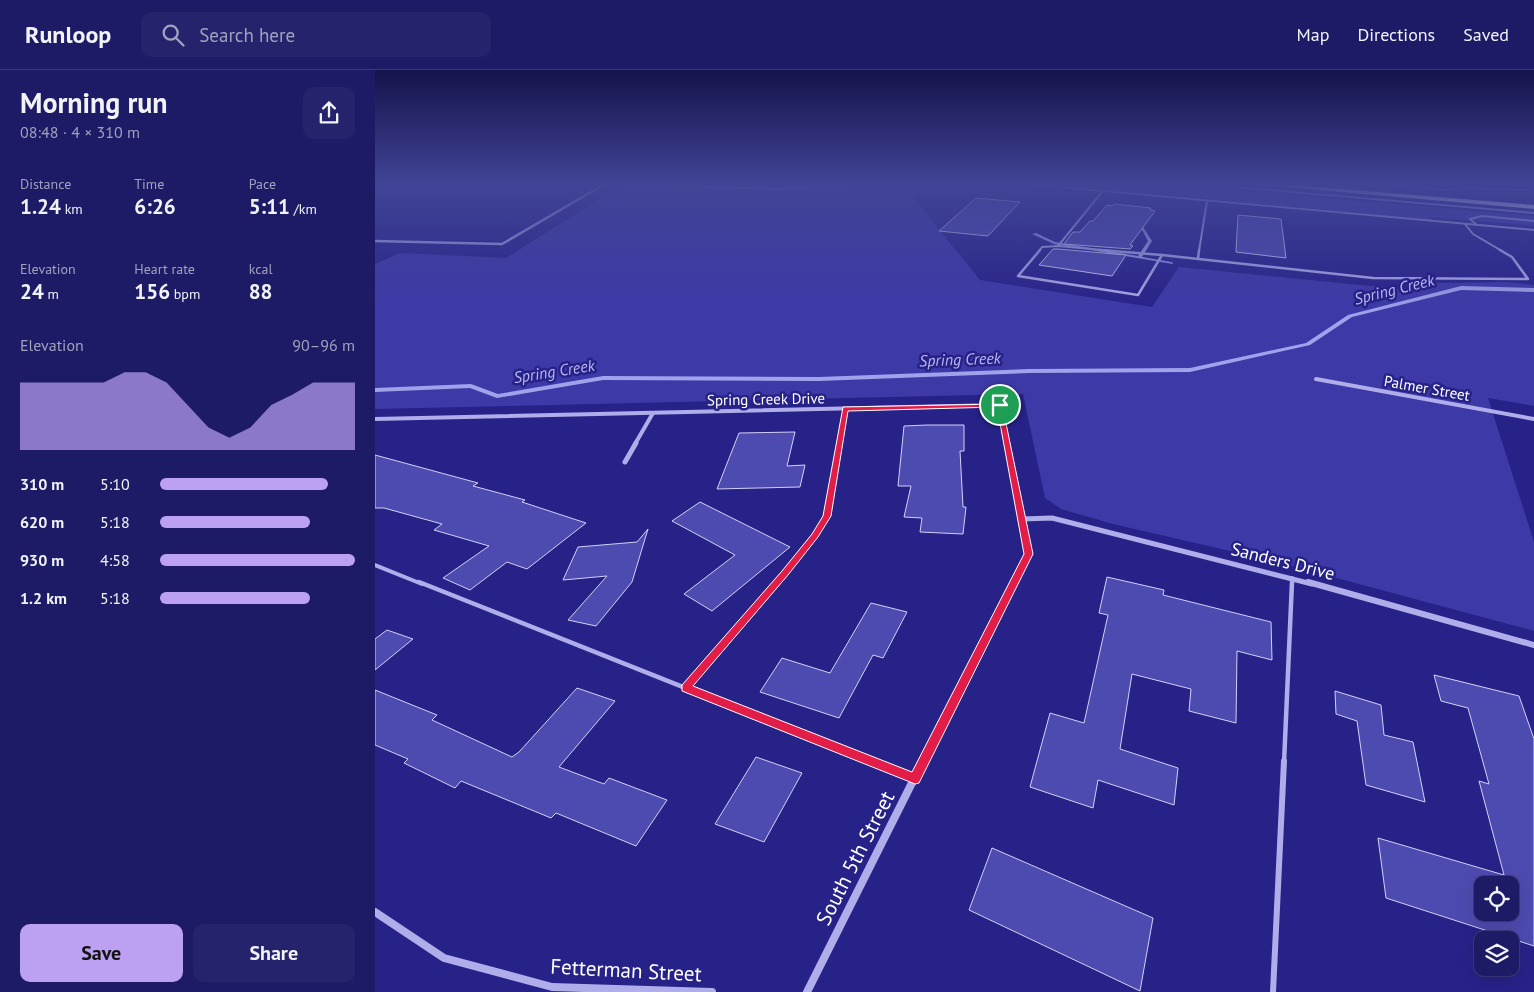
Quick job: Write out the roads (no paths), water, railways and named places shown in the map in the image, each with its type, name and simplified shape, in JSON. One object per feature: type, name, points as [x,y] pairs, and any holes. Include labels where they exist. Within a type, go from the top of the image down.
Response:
[{"type":"street","points":[[375,241],[501,244],[530,227]]},
{"type":"street","points":[[1500,227],[1534,230]]},
{"type":"street","name":"Palmer Street","points":[[1316,379],[1534,418]]},
{"type":"street","name":"Spring Creek Drive","points":[[375,419],[1000,405]]},
{"type":"street","name":"South 5th Street","points":[[807,992],[1029,554],[1000,405]]},
{"type":"street","points":[[625,462],[653,413]]},
{"type":"street","name":"Sanders Drive","points":[[1022,519],[1052,518],[1292,578],[1534,646]]},
{"type":"street","name":"Fetterman Street","points":[[375,912],[444,958],[552,987],[712,992]]},
{"type":"lane","points":[[1058,246],[1073,227]]},
{"type":"lane","points":[[1198,259],[1203,227]]},
{"type":"lane","points":[[1162,255],[1138,295],[1018,276],[1042,247],[1058,246],[1162,255],[1373,278],[1528,279],[1512,257],[1473,234],[1467,227]]},
{"type":"lane","points":[[686,688],[785,573],[815,536],[827,516],[845,409]]},
{"type":"lane","points":[[375,565],[915,779]]},
{"type":"lane","points":[[1273,992],[1292,578]]},
{"type":"waterway","points":[[1139,258],[1150,241],[1143,228]]},
{"type":"waterway","points":[[1034,234],[1054,243],[1139,258]]},
{"type":"waterway","points":[[1139,258],[1171,263]]},
{"type":"waterway","name":"Spring Creek","points":[[375,390],[471,386],[497,396],[603,378],[819,379],[1029,371],[1190,370],[1308,344],[1350,316],[1461,288],[1534,290]]}]
